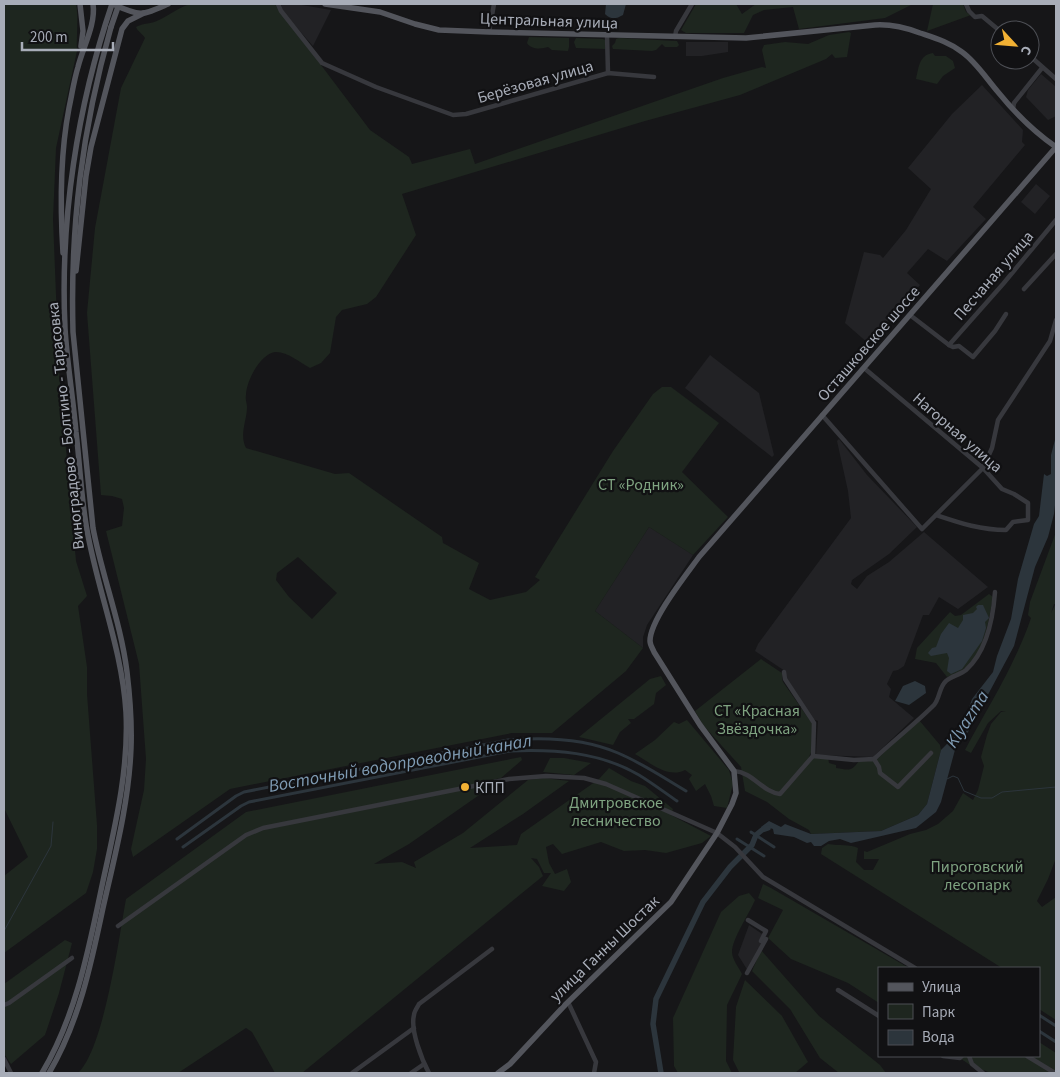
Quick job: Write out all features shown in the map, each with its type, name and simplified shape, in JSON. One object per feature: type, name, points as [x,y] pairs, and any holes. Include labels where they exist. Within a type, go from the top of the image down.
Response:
[{"type":"main road","points":[[78,68],[83,32],[80,4]]},
{"type":"main road","points":[[65,283],[61,227],[63,154],[69,108],[93,14],[93,4]]},
{"type":"main road","points":[[112,4],[132,12],[144,13]]},
{"type":"main road","name":"Виноградово - Болтино - Тарасовка","points":[[49,1073],[72,1026],[84,993],[122,822],[127,795],[131,748],[131,711],[127,669],[118,627],[98,558],[93,528],[74,342],[73,307],[73,253],[81,159],[112,4]]},
{"type":"main road","name":"Виноградово - Болтино - Тарасовка","points":[[42,1073],[53,1055],[67,1024],[78,992],[121,794],[126,749],[126,714],[122,671],[87,529],[65,329],[68,214],[75,158],[84,106],[108,25],[119,4]]},
{"type":"main road","points":[[73,307],[86,176],[100,108],[122,29],[128,21],[166,4]]},
{"type":"main road","name":"Центральная улица","points":[[325,4],[380,12],[432,28],[488,32],[746,38],[889,24],[943,41],[962,52],[1033,129],[1056,147]]},
{"type":"main road","name":"Осташковское шоссе","points":[[734,771],[700,725],[654,652],[650,642],[653,628],[664,607],[699,557],[1056,147]]},
{"type":"main road","name":"улица Ганны Шостак","points":[[498,1073],[510,1064],[568,1002],[671,902],[717,833],[732,804],[736,793],[734,771]]},
{"type":"street","name":"Берёзовая улица","points":[[278,4],[281,11],[322,63],[376,87],[454,115],[466,114],[608,73],[654,77]]},
{"type":"street","points":[[488,32],[496,4]]},
{"type":"street","points":[[675,37],[676,31],[692,4]]},
{"type":"street","points":[[966,4],[969,11],[975,17],[982,16],[990,23]]},
{"type":"street","points":[[607,35],[608,73]]},
{"type":"street","points":[[1012,105],[1042,68],[1056,79]]},
{"type":"street","name":"Песчаная улица","points":[[949,345],[1056,220]]},
{"type":"street","points":[[1024,289],[1056,254]]},
{"type":"street","points":[[910,315],[949,345],[959,346],[973,357],[995,331],[1006,314]]},
{"type":"street","points":[[822,416],[922,529],[983,468],[992,448],[998,420],[1050,342],[1056,320]]},
{"type":"street","name":"Нагорная улица","points":[[864,368],[983,468],[1002,489],[1028,503],[1027,521],[1013,522],[1006,530],[986,530],[936,515]]},
{"type":"street","points":[[813,756],[854,760],[874,759],[935,704],[940,690],[947,679],[964,672],[970,666],[989,631],[994,610],[995,592]]},
{"type":"street","points":[[734,771],[745,773],[773,793],[780,794],[813,756],[814,723],[785,679],[784,672]]},
{"type":"street","points":[[874,759],[880,773],[898,787],[931,753]]},
{"type":"street","points":[[118,926],[246,835],[263,828],[477,785],[546,776],[584,778],[606,784],[717,833],[735,847],[763,877],[913,967]]},
{"type":"street","points":[[747,973],[766,931],[748,920]]},
{"type":"street","points":[[428,1073],[414,1028],[414,1016],[418,1004],[492,949]]},
{"type":"street","points":[[4,1005],[72,958]]},
{"type":"street","points":[[838,990],[878,1015]]},
{"type":"street","points":[[568,1002],[596,1062],[594,1073]]},
{"type":"street","points":[[352,1073],[414,1028]]},
{"type":"street","points":[[969,1057],[972,1064],[983,1073]]},
{"type":"street","points":[[1029,1057],[1055,1073]]},
{"type":"street","points":[[4,1059],[11,1073]]},
{"type":"street","points":[[411,1073],[424,1064]]},
{"type":"shaded area","points":[[281,4],[296,4],[331,10],[313,46],[283,12]]},
{"type":"shaded area","points":[[686,42],[728,42],[728,52],[702,56],[686,56]]},
{"type":"shaded area","points":[[1041,74],[1056,87],[1056,116],[1048,120],[1026,97],[1028,90]]},
{"type":"shaded area","points":[[982,85],[1023,130],[1022,142],[1025,145],[973,207],[986,219],[947,261],[928,249],[907,273],[920,285],[869,344],[845,323],[864,252],[880,255],[883,258],[906,230],[931,189],[908,168],[952,114]]},
{"type":"shaded area","points":[[1036,184],[1050,196],[1035,214],[1021,202]]},
{"type":"shaded area","points":[[710,355],[759,393],[774,455],[772,457],[685,388]]},
{"type":"shaded area","points":[[839,439],[867,475],[917,527],[889,554],[852,580],[851,584],[857,589],[867,576],[889,562],[924,532],[988,587],[958,609],[939,597],[929,615],[923,615],[904,666],[893,671],[887,684],[891,689],[889,697],[914,718],[873,757],[816,755],[818,721],[813,719],[787,680],[785,671],[755,651],[758,644],[851,518],[848,491],[837,441]]},
{"type":"shaded area","points":[[649,527],[693,555],[647,625],[643,637],[643,648],[595,611]]},
{"type":"shaded area","points":[[749,925],[765,936],[748,971],[738,955]]},
{"type":"green space","points":[[4,4],[76,4],[77,10],[77,51],[56,148],[53,219],[59,371],[76,561],[87,596],[78,606],[87,667],[97,849],[93,872],[86,893],[4,953],[4,876],[28,857],[4,808]]},
{"type":"green space","name":"СТ «Родник»","points":[[275,4],[370,130],[409,157],[412,164],[470,149],[475,164],[723,78],[762,67],[766,68],[762,50],[764,45],[785,42],[808,44],[829,35],[851,33],[847,57],[835,58],[832,54],[826,59],[740,95],[645,121],[402,194],[416,235],[376,297],[367,304],[342,310],[336,317],[330,353],[321,363],[310,368],[288,355],[275,352],[269,354],[259,363],[248,383],[246,396],[247,412],[243,433],[246,448],[335,474],[349,473],[442,537],[443,543],[479,563],[469,589],[490,600],[526,592],[540,580],[535,577],[613,451],[653,394],[662,387],[671,387],[719,423],[682,472],[728,517],[693,555],[649,527],[595,611],[643,648],[626,671],[552,733],[512,733],[230,789],[133,857],[131,849],[144,790],[146,759],[139,664],[106,531],[122,526],[124,508],[122,499],[101,495],[87,313],[95,228],[121,88],[145,38],[136,27],[163,18],[187,5]],"holes":[[[298,557],[337,593],[312,619],[289,597],[276,580],[277,573]]]},
{"type":"green space","points":[[696,4],[736,4],[742,14],[756,4],[913,4],[885,18],[799,29],[793,7],[764,10],[753,15],[744,33],[686,33],[681,30]]},
{"type":"green space","points":[[933,4],[963,4],[966,12],[971,15],[927,31]]},
{"type":"green space","points":[[529,37],[569,38],[568,51],[552,50],[548,47],[534,48],[527,43]]},
{"type":"green space","points":[[576,38],[603,39],[605,40],[605,49],[576,48],[574,42]]},
{"type":"green space","points":[[616,39],[677,41],[679,45],[677,47],[665,47],[662,44],[652,51],[613,49],[612,46]]},
{"type":"green space","points":[[933,53],[935,56],[946,56],[953,61],[955,68],[943,76],[937,84],[916,79],[922,59],[928,54]]},
{"type":"green space","name":"Пироговский лесопарк","points":[[1056,532],[1056,604],[1054,604],[1051,613],[1055,605],[1056,858],[1037,901],[1042,907],[1056,897],[1056,1020],[1040,1010],[1040,967],[1000,967],[821,854],[822,848],[828,844],[855,847],[858,848],[856,862],[864,870],[873,870],[879,859],[864,859],[864,851],[867,852],[938,824],[953,811],[963,793],[973,800],[978,790],[984,766],[981,757],[991,724],[1001,712],[1006,712],[1001,711],[988,723],[971,753],[965,750],[1001,686],[1025,635],[1031,618],[1028,615],[1030,602]]},
{"type":"green space","points":[[989,594],[993,597],[985,634],[976,656],[969,665],[947,677],[936,663],[915,659],[917,648],[950,612],[955,616],[961,615]]},
{"type":"green space","name":"СТ «Красная Звёздочка»","points":[[761,659],[782,673],[783,682],[813,725],[811,752],[808,760],[810,762],[814,758],[828,758],[829,763],[836,765],[836,768],[847,770],[852,769],[859,761],[875,761],[919,720],[940,745],[941,750],[927,804],[918,815],[881,831],[811,834],[809,830],[789,819],[767,802],[745,791],[741,767],[703,725],[695,711]]},
{"type":"green space","points":[[661,676],[666,685],[656,693],[654,704],[634,719],[628,719],[631,723],[620,732],[613,745],[579,737],[650,679]]},
{"type":"green space","points":[[687,720],[729,770],[733,784],[727,808],[714,806],[705,784],[696,791],[689,779],[692,775],[685,770],[679,772],[665,771],[635,754],[655,740],[674,722],[679,724]]},
{"type":"green space","name":"Дмитровское лесничество","points":[[521,757],[522,760],[501,778],[475,783],[485,791],[409,844],[374,864],[402,862],[416,868],[414,862],[463,833],[528,780],[544,778],[569,781],[523,814],[470,848],[517,845],[521,834],[599,779],[609,768],[631,781],[645,786],[673,809],[671,815],[711,836],[702,843],[666,853],[645,850],[624,851],[601,842],[562,854],[553,844],[546,847],[549,863],[555,874],[567,869],[571,882],[564,891],[542,886],[551,873],[544,873],[537,859],[531,858],[539,867],[543,876],[302,1073],[275,1073],[252,1032],[246,1028],[178,1073],[78,1073],[87,1060],[103,1017],[115,964],[126,899],[246,812]]},
{"type":"green space","points":[[550,758],[564,758],[591,763],[574,775],[543,772]]},
{"type":"green space","points":[[763,884],[907,967],[878,967],[878,1002],[848,983],[791,959],[768,938],[783,910],[758,898]]},
{"type":"green space","points":[[749,893],[755,900],[738,934],[732,952],[742,974],[727,1005],[726,1061],[732,1073],[678,1073],[674,1066],[673,1018],[721,912],[739,896]]},
{"type":"green space","points":[[65,940],[72,943],[59,993],[45,1035],[11,1064],[4,1054],[4,984]]},
{"type":"green space","points":[[761,950],[819,1016],[880,1065],[886,1073],[839,1073],[820,1058],[790,1009],[752,971]]},
{"type":"green space","points":[[745,980],[782,1016],[808,1062],[795,1073],[739,1072],[733,1060],[736,1007]]},
{"type":"green space","points":[[1040,1043],[1056,1053],[1056,1073],[991,1073],[970,1065],[958,1057],[1040,1057]]},
{"type":"water","points":[[606,4],[626,4],[623,15],[614,18],[607,16],[605,14]]},
{"type":"water","points":[[1056,436],[1056,497],[1054,514],[1048,537],[1035,567],[1014,646],[968,732],[956,746],[941,802],[936,812],[916,828],[851,843],[840,839],[829,841],[821,846],[814,846],[811,842],[807,843],[794,837],[774,834],[773,829],[770,828],[762,831],[761,827],[769,821],[781,827],[785,824],[811,834],[881,831],[918,815],[927,804],[941,750],[961,730],[972,699],[993,672],[1011,619],[1018,579],[1034,524],[1039,516],[1044,474],[1047,476],[1051,474],[1051,455]]},
{"type":"water","points":[[978,605],[983,605],[989,618],[985,622],[986,628],[982,641],[962,669],[951,674],[947,671],[949,658],[947,653],[931,656],[928,653],[932,648],[936,647],[941,634],[949,623],[958,628],[963,620],[963,615],[973,613]]},
{"type":"water","points":[[915,681],[925,686],[926,693],[909,705],[895,701],[903,686]]},
{"type":"waterway","name":"Восточный водопроводный канал","points":[[177,839],[244,792],[508,740],[564,740],[592,744],[636,761],[686,791]]},
{"type":"waterway","name":"Восточный водопроводный канал","points":[[183,847],[249,802],[510,751],[560,752],[609,761],[639,775],[677,801]]},
{"type":"waterway","points":[[947,779],[953,776],[958,778],[964,791],[981,798],[992,798],[1002,792],[1056,787]]},
{"type":"waterway","points":[[4,931],[51,846],[53,822]]},
{"type":"waterway","name":"Klyazma","points":[[661,1073],[653,1024],[656,999],[703,902],[730,867],[752,845],[756,835],[768,828]]},
{"type":"waterway","name":"Восточный водопроводный канал","points":[[751,832],[774,847]]},
{"type":"waterway","name":"Восточный водопроводный канал","points":[[737,839],[764,856]]},
{"type":"waterway","name":"Восточный водопроводный канал","points":[[1040,1016],[1056,1026]]},
{"type":"waterway","name":"Восточный водопроводный канал","points":[[1040,1032],[1056,1042]]},
{"type":"place","name":"КПП","points":[[465,787]]}]
